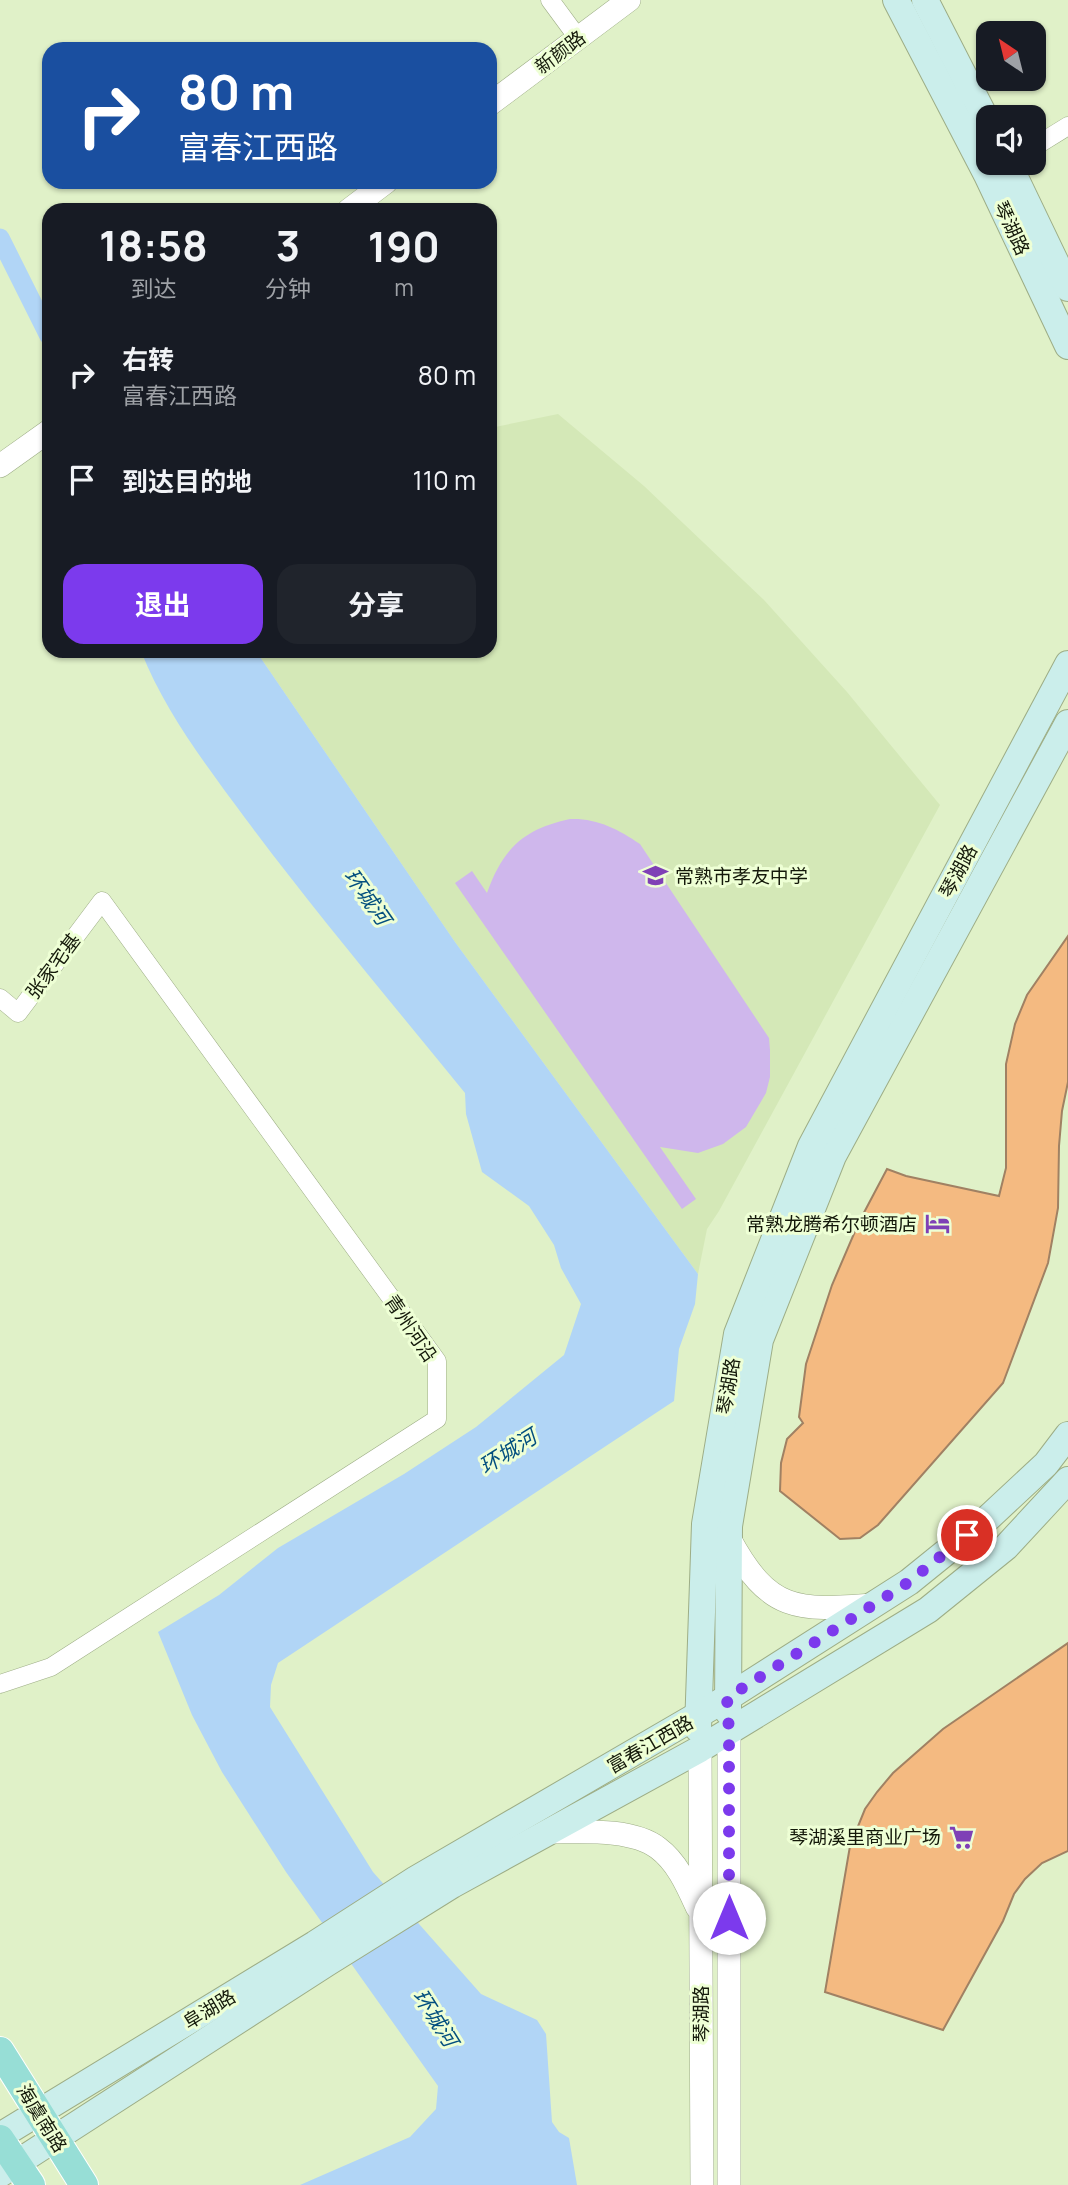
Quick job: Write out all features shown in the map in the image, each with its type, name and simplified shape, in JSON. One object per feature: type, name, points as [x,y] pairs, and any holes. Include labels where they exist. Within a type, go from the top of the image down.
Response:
[{"type":"main road","name":"琴湖路","points":[[896,0],[976,127]]},
{"type":"main road","points":[[925,0],[979,105]]},
{"type":"main road","name":"琴湖路","points":[[1004,175],[1068,346]]},
{"type":"main road","name":"琴湖路","points":[[1005,175],[1068,288]]},
{"type":"main road","name":"琴湖路","points":[[700,1749],[697,1717],[705,1524],[737,1334],[811,1146],[1068,664]]},
{"type":"main road","points":[[1037,723],[1068,676]]},
{"type":"main road","name":"琴湖路","points":[[729,1732],[729,1538],[760,1340],[832,1156],[1068,723]]},
{"type":"main road","name":"富春江西路","points":[[416,1879],[697,1717],[909,1582],[987,1519],[1046,1464],[1068,1435]]},
{"type":"main road","name":"富春江西路","points":[[321,1954],[414,1910],[452,1885],[700,1749],[929,1610],[1006,1547],[1068,1480]]},
{"type":"main road","name":"阜湖路","points":[[16,2174],[55,2137],[321,1954],[416,1879]]},
{"type":"main road","name":"阜湖路","points":[[0,2138],[321,1954]]},
{"type":"main road","name":"海虞南路","points":[[0,2051],[84,2185]]},
{"type":"main road","points":[[0,2138],[16,2174]]},
{"type":"street","points":[[550,0],[578,38]]},
{"type":"street","name":"新颜路","points":[[497,99],[629,0]]},
{"type":"street","points":[[1046,140],[1068,126]]},
{"type":"street","points":[[358,203],[377,189]]},
{"type":"street","points":[[0,466],[42,436]]},
{"type":"street","name":"张家宅基","points":[[0,998],[18,1013],[102,901]]},
{"type":"street","name":"青州河沿","points":[[0,1684],[51,1667],[437,1419],[437,1360],[102,901]]},
{"type":"street","points":[[729,1538],[744,1566],[758,1582],[784,1602],[820,1609],[874,1605]]},
{"type":"street","name":"琴湖路","points":[[729,1732],[729,2185]]},
{"type":"street","name":"琴湖路","points":[[700,1749],[702,2185]]},
{"type":"street","points":[[550,1832],[597,1832],[632,1837],[656,1847],[676,1867],[701,1914]]},
{"type":"shaded area","name":"常熟市孝友中学","points":[[558,414],[644,486],[764,600],[847,692],[940,805],[707,1229],[698,1274],[455,942],[261,658],[497,658],[497,427]]},
{"type":"shaded area","points":[[570,819],[589,820],[607,826],[640,844],[769,1038],[770,1077],[766,1093],[746,1127],[723,1144],[698,1153],[660,1147],[696,1199],[682,1209],[455,883],[472,871],[487,893],[500,864],[517,843],[540,828]]},
{"type":"water","points":[[144,658],[261,658],[455,942],[698,1274],[695,1304],[679,1349],[674,1401],[278,1663],[271,1685],[270,1707],[373,1872],[481,1994],[537,2020],[546,2034],[552,2122],[559,2132],[569,2138],[577,2185],[300,2185],[410,2137],[436,2109],[438,2086],[286,1872],[222,1772],[192,1715],[158,1632],[219,1595],[278,1548],[404,1474],[476,1427],[564,1355],[581,1304],[561,1268],[554,1245],[529,1206],[482,1172],[466,1114],[465,1093],[326,922],[230,798],[174,717]]},
{"type":"building","points":[[1068,936],[1068,1082],[1059,1146],[1058,1208],[1048,1263],[1003,1383],[878,1525],[860,1538],[840,1539],[780,1491],[781,1463],[787,1439],[803,1423],[799,1417],[806,1364],[832,1285],[859,1222],[887,1169],[906,1176],[999,1196],[1006,1168],[1006,1064],[1015,1024],[1027,995]]},
{"type":"building","name":"琴湖溪里商业广场","points":[[1068,1643],[1068,1851],[1042,1863],[1014,1894],[1003,1921],[943,2030],[825,1992],[850,1846],[865,1809],[893,1773],[943,1729]]},
{"type":"waterway","name":"环城河","points":[[0,238],[42,322]]},
{"type":"place","name":"常熟市孝友中学","points":[[655,876]]},
{"type":"place","name":"常熟龙腾希尔顿酒店","points":[[937,1224]]},
{"type":"place","name":"琴湖溪里商业广场","points":[[961,1837]]},
{"type":"route","points":[[729,1918],[727,1698],[909,1582],[967,1535]]}]
